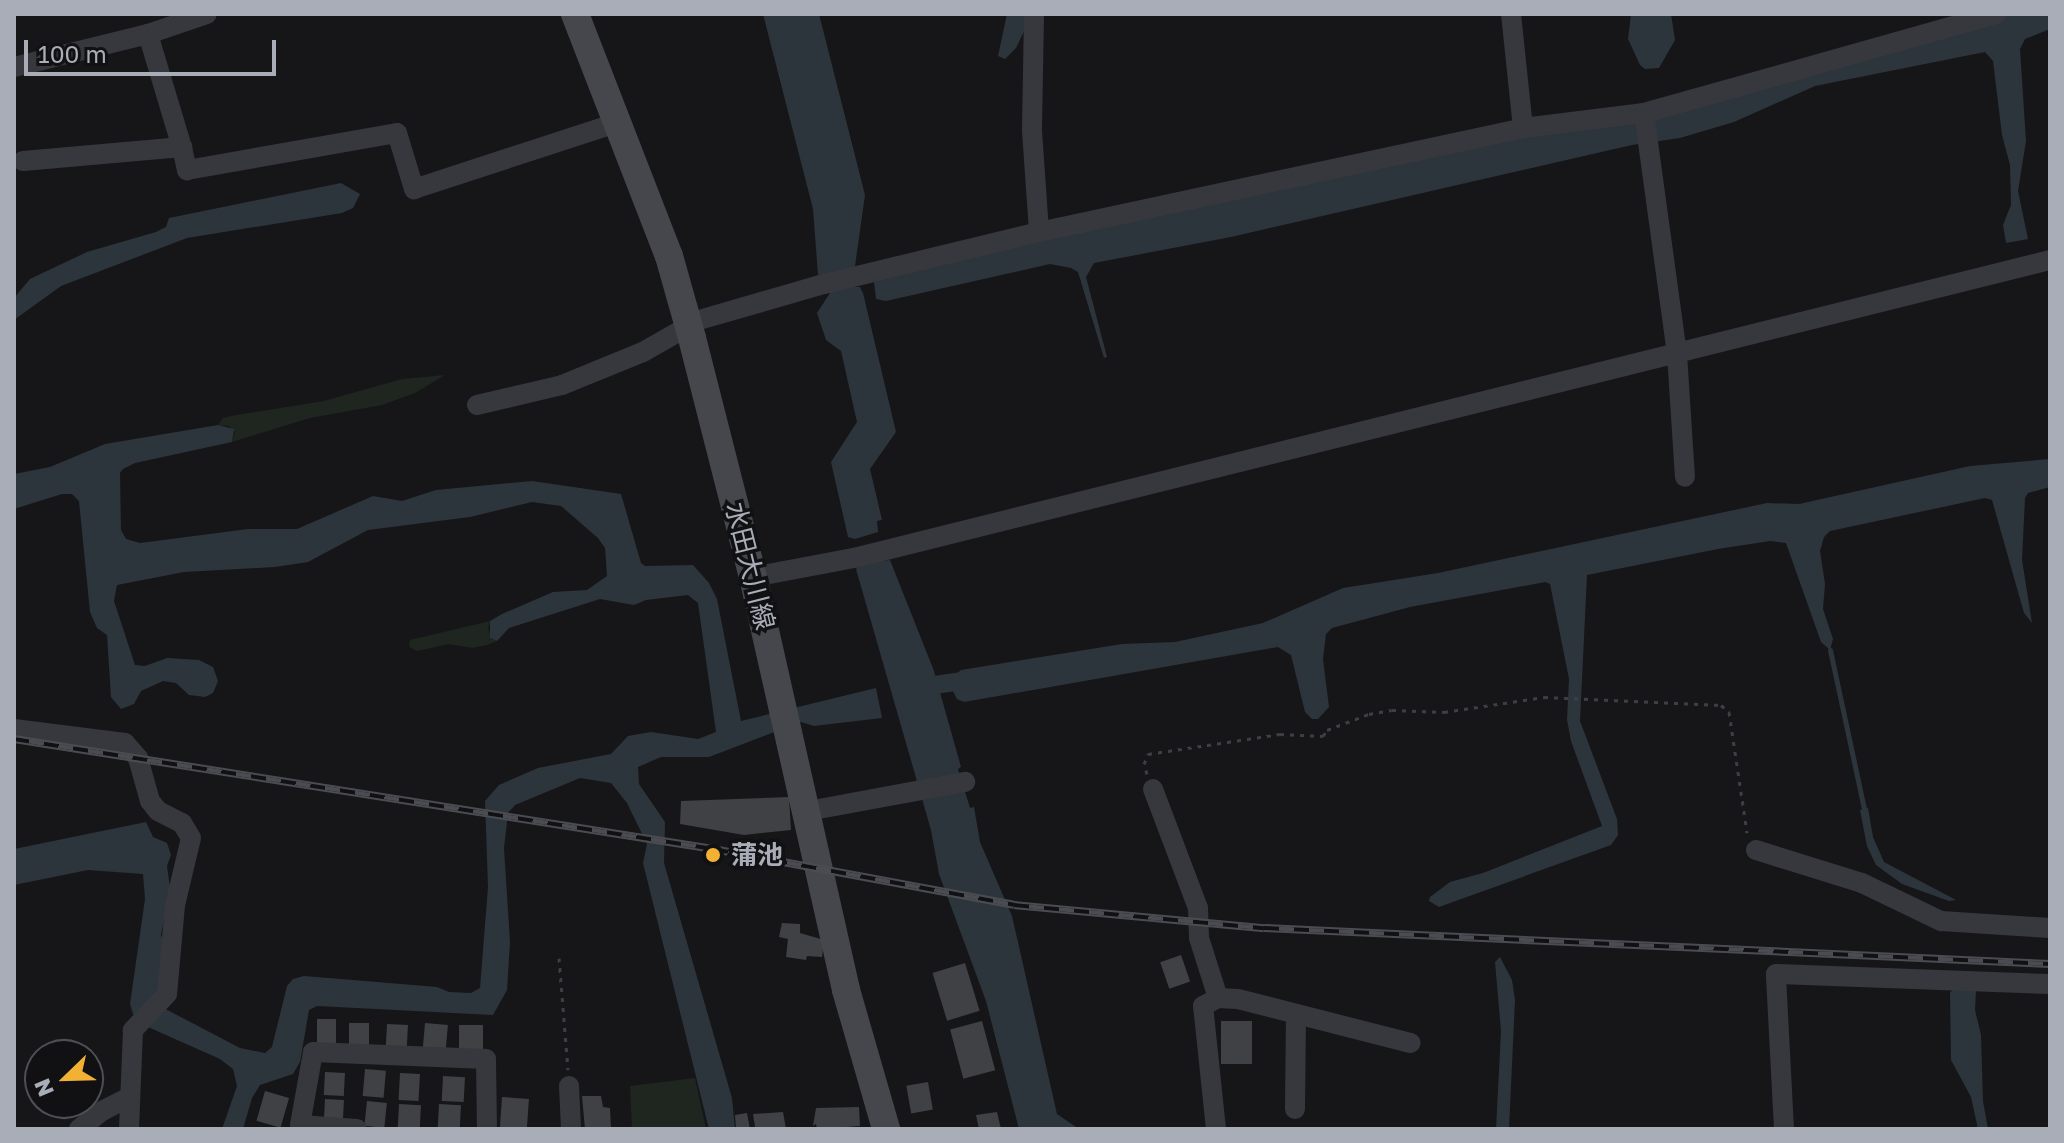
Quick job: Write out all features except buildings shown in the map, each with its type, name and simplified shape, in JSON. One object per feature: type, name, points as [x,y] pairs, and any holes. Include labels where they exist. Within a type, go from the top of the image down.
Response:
[{"type":"main road","name":"水田大川線","points":[[575,14],[669,256],[688,324],[753,577],[846,990],[886,1129]]},
{"type":"street","points":[[14,67],[148,34],[207,14]]},
{"type":"street","points":[[1034,14],[1032,131],[1039,232]]},
{"type":"street","points":[[1511,14],[1523,128]]},
{"type":"street","points":[[477,405],[562,385],[643,352],[688,324],[824,284],[1039,232],[1523,128],[1644,113],[1996,14]]},
{"type":"street","points":[[148,34],[187,170],[397,133],[414,189],[619,122]]},
{"type":"street","points":[[1644,113],[1677,354],[1685,477]]},
{"type":"street","points":[[23,161],[182,147]]},
{"type":"street","points":[[753,577],[904,546],[2050,260]]},
{"type":"street","points":[[14,729],[125,743],[138,758],[150,801],[158,811],[182,823],[191,838],[175,905],[167,994],[133,1030],[129,1129]]},
{"type":"street","points":[[808,811],[965,782]]},
{"type":"street","points":[[1153,789],[1198,908],[1199,938],[1218,998]]},
{"type":"street","points":[[1756,850],[1862,883],[1941,921],[2050,928]]},
{"type":"street","points":[[1784,1129],[1776,974],[2050,984]]},
{"type":"street","points":[[1216,1129],[1203,1006],[1218,998],[1238,999],[1410,1043]]},
{"type":"street","points":[[1295,1109],[1296,1015]]},
{"type":"street","points":[[357,1129],[300,1125],[313,1052],[486,1059],[487,1129]]},
{"type":"street","points":[[569,1086],[571,1129]]},
{"type":"street","points":[[79,1129],[102,1111],[130,1097]]},
{"type":"path","points":[[1153,789],[1144,764],[1148,754],[1280,734],[1323,736],[1327,730],[1369,714],[1392,710],[1444,712],[1544,697],[1721,705],[1729,712],[1748,837],[1756,850]]},
{"type":"path","points":[[559,958],[569,1086]]},
{"type":"shaded area","points":[[763,14],[819,14],[865,195],[855,266],[849,269],[854,287],[860,287],[863,293],[896,432],[870,469],[882,520],[877,521],[878,532],[855,539],[848,537],[831,462],[857,422],[841,351],[826,340],[817,313],[830,293],[826,274],[818,275],[813,209]]},
{"type":"shaded area","points":[[1007,14],[1024,14],[1027,25],[1016,48],[1005,59],[998,56]]},
{"type":"shaded area","points":[[1631,14],[1671,14],[1675,40],[1659,68],[1645,69],[1640,65],[1628,39]]},
{"type":"shaded area","points":[[2014,14],[2050,14],[2050,29],[2025,39],[2020,49],[2026,141],[2018,191],[2028,239],[2006,243],[2003,225],[2011,205],[2010,165],[2002,135],[1993,61],[1985,52],[1815,86],[1734,122],[1680,138],[1632,145],[1231,237],[1094,263],[1086,277],[1107,357],[1104,358],[1078,272],[1071,268],[1050,264],[886,301],[876,299],[874,282],[1141,216],[1621,113]]},
{"type":"shaded area","points":[[341,183],[360,194],[353,208],[342,213],[187,238],[61,286],[14,320],[14,298],[30,279],[87,252],[156,232],[166,227],[169,218]]},
{"type":"shaded area","points":[[445,375],[415,393],[382,405],[310,418],[232,442],[235,432],[229,426],[218,425],[223,418],[236,415],[324,401],[402,379]]},
{"type":"shaded area","points":[[218,425],[234,429],[232,442],[135,463],[123,469],[120,473],[121,530],[126,539],[140,543],[248,529],[297,529],[373,496],[402,501],[436,490],[532,481],[621,494],[641,563],[645,566],[693,565],[709,583],[717,599],[741,721],[876,688],[882,718],[814,726],[801,722],[709,757],[661,757],[638,767],[639,784],[665,822],[664,863],[732,1098],[735,1129],[709,1129],[643,863],[647,844],[627,803],[611,783],[580,778],[515,805],[508,813],[504,848],[510,942],[507,990],[493,1015],[317,1006],[309,1010],[300,1062],[293,1074],[260,1085],[252,1098],[243,1129],[222,1129],[237,1086],[233,1069],[220,1059],[148,1027],[133,1014],[130,1004],[145,899],[143,874],[88,870],[14,885],[14,849],[146,822],[153,837],[167,843],[171,855],[167,866],[170,888],[161,935],[166,948],[165,971],[154,1003],[240,1048],[265,1053],[272,1047],[287,986],[293,979],[304,976],[437,987],[449,992],[471,993],[480,988],[488,887],[485,801],[499,785],[538,768],[611,754],[628,736],[651,732],[698,739],[716,732],[698,603],[688,595],[646,600],[634,605],[600,599],[509,628],[497,641],[490,638],[490,621],[502,614],[553,592],[587,590],[607,576],[605,548],[598,538],[561,506],[532,502],[470,517],[368,530],[308,562],[184,572],[117,585],[114,601],[135,665],[145,666],[167,658],[199,660],[213,667],[218,681],[213,693],[205,697],[189,695],[176,683],[163,681],[141,691],[134,704],[121,709],[111,697],[107,635],[97,628],[90,612],[79,501],[72,494],[62,494],[14,509],[14,474],[50,467],[105,444]]},
{"type":"shaded area","points":[[2050,459],[2050,487],[2028,493],[2025,498],[2022,560],[2032,623],[2024,613],[1992,500],[1985,498],[1830,531],[1824,537],[1820,551],[1825,584],[1823,609],[1833,639],[1830,650],[1821,642],[1786,543],[1770,541],[1718,549],[1587,575],[1580,721],[1617,819],[1618,835],[1611,845],[1439,907],[1429,901],[1430,897],[1450,882],[1483,873],[1602,826],[1571,741],[1567,720],[1569,679],[1550,584],[1545,582],[1410,607],[1332,628],[1326,634],[1323,659],[1329,707],[1318,719],[1312,719],[1305,712],[1291,655],[1278,647],[964,702],[957,699],[952,689],[954,676],[961,670],[1122,644],[1175,642],[1263,623],[1343,588],[1438,573],[1767,503],[1799,504],[1970,466]]},
{"type":"shaded area","points":[[890,560],[934,671],[961,767],[958,769],[970,808],[974,807],[980,842],[1012,916],[1057,1114],[1079,1129],[1019,1129],[986,1001],[939,874],[931,830],[856,569],[860,564]]},
{"type":"shaded area","points":[[490,621],[491,639],[497,641],[487,645],[472,648],[449,644],[417,651],[409,647],[410,640]]},
{"type":"shaded area","points":[[1868,808],[1873,837],[1884,862],[1956,900],[1949,901],[1902,884],[1876,865],[1867,846],[1860,810]]},
{"type":"shaded area","points":[[1500,957],[1512,980],[1515,1000],[1509,1129],[1496,1129],[1501,1031],[1495,962]]},
{"type":"shaded area","points":[[1955,987],[1976,990],[1975,1010],[1981,1035],[1983,1101],[1988,1129],[1978,1129],[1971,1097],[1951,1060],[1950,993]]},
{"type":"shaded area","points":[[695,1078],[706,1129],[632,1129],[630,1086]]},
{"type":"waterway","points":[[1830,650],[1864,808]]},
{"type":"waterway","points":[[914,688],[976,679]]},
{"type":"railway","points":[[14,739],[713,849],[1014,905],[1264,928],[2050,964]]},
{"type":"place","name":"蒲池","points":[[713,855]]}]
